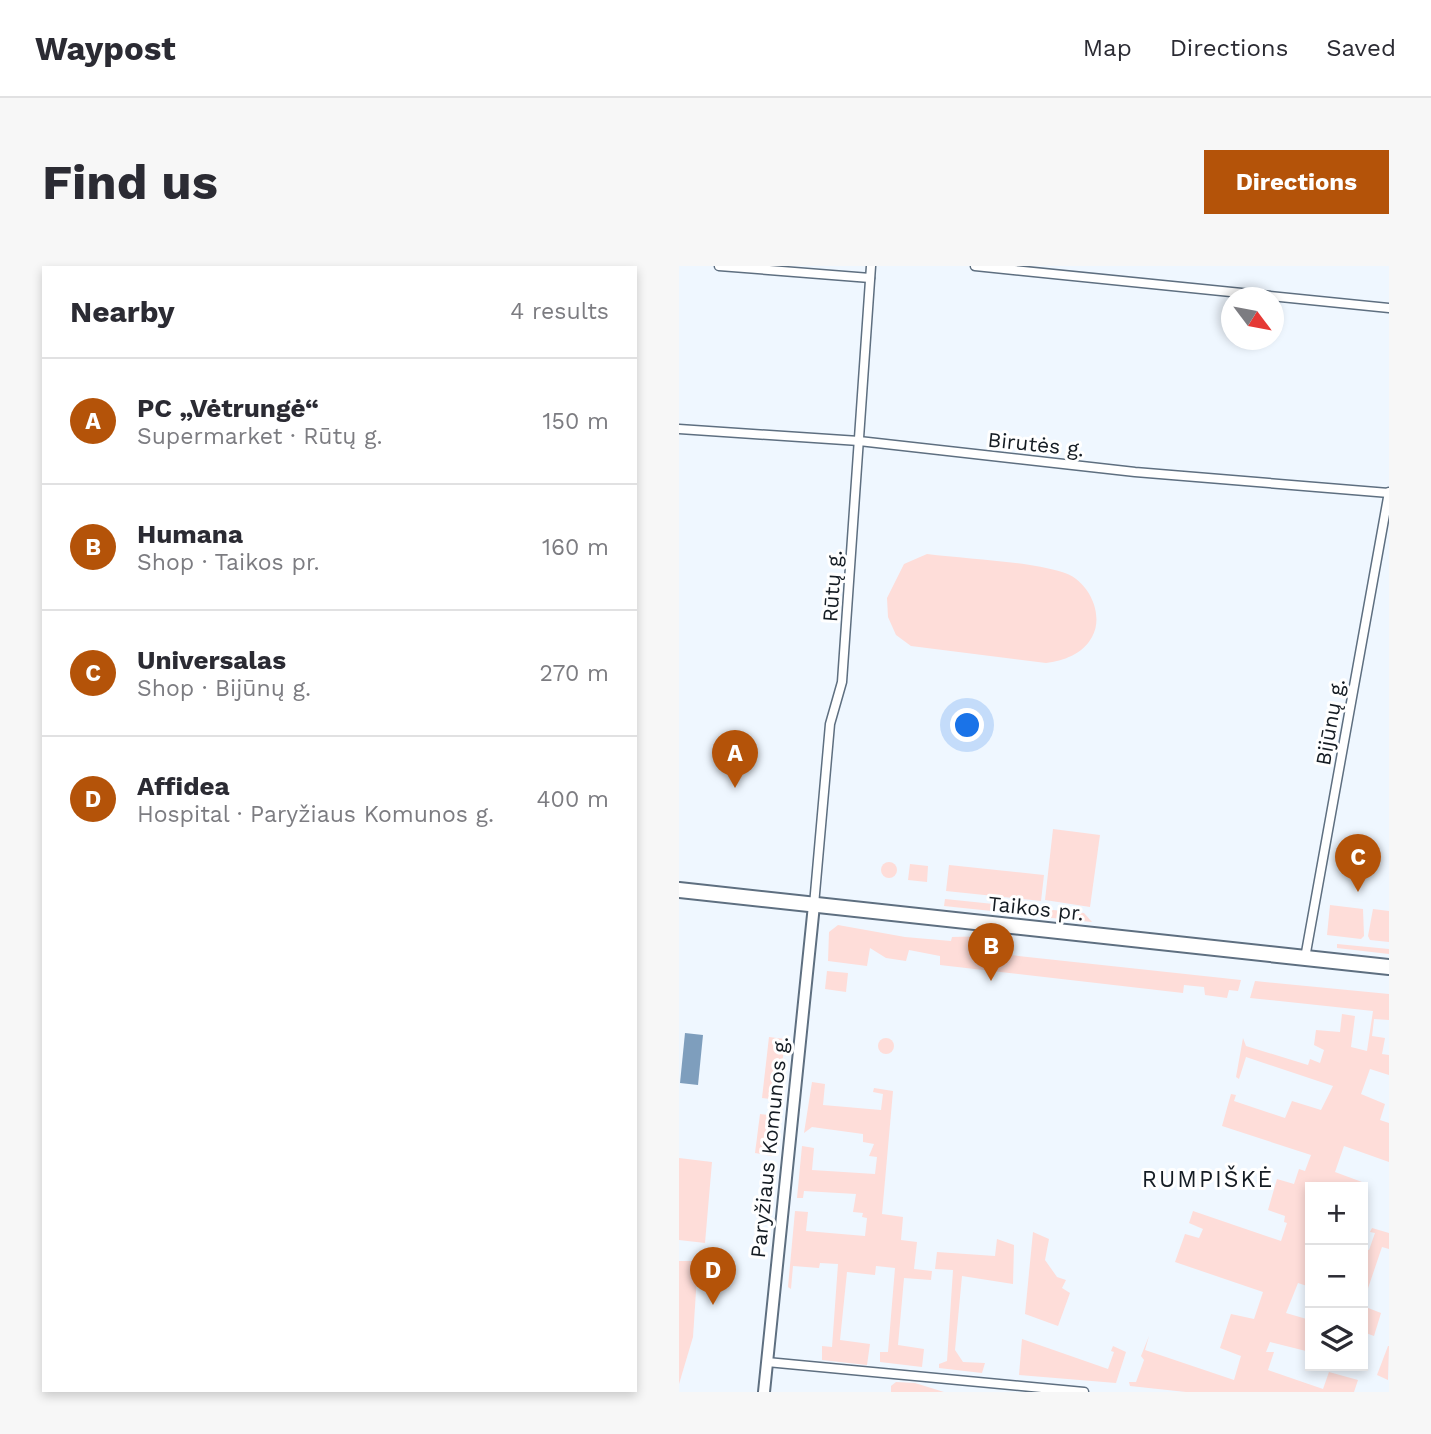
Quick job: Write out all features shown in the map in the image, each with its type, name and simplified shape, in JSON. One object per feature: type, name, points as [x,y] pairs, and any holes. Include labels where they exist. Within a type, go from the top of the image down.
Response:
[{"type":"main road","name":"Taikos pr.","points":[[679,890],[1389,967]]},
{"type":"street","points":[[719,266],[870,278]]},
{"type":"street","name":"Rūtų g.","points":[[814,905],[830,724],[842,682],[871,266]]},
{"type":"street","points":[[975,266],[1389,308]]},
{"type":"street","name":"Birutės g.","points":[[679,429],[859,441],[1136,472],[1389,493]]},
{"type":"street","name":"Bijūnų g.","points":[[1305,958],[1389,493]]},
{"type":"street","name":"Paryžiaus Komunos g.","points":[[764,1392],[814,905]]},
{"type":"street","points":[[767,1362],[1084,1392]]},
{"type":"shaded area","points":[[927,554],[1031,565],[1071,576],[1092,598],[1096,628],[1092,637],[1072,656],[1046,663],[911,646],[896,635],[888,617],[887,598],[904,564]]},
{"type":"shaded area","points":[[1053,829],[1100,835],[1090,907],[1045,900]]},
{"type":"shaded area","points":[[886,862],[892,862],[897,870],[895,876],[886,878],[881,873],[881,867]]},
{"type":"shaded area","points":[[910,864],[928,866],[927,882],[908,880]]},
{"type":"shaded area","points":[[949,865],[1044,875],[1041,901],[946,891]]},
{"type":"shaded area","points":[[945,899],[1041,909],[1040,916],[944,906]]},
{"type":"shaded area","points":[[1330,905],[1363,909],[1364,936],[1361,939],[1327,935]]},
{"type":"shaded area","points":[[1043,909],[1084,913],[1092,922],[1042,917]]},
{"type":"shaded area","points":[[1373,909],[1389,911],[1389,942],[1370,940],[1368,936]]},
{"type":"shaded area","points":[[838,925],[905,937],[951,941],[952,937],[992,936],[1001,945],[1001,954],[1241,980],[1238,991],[1229,990],[1227,998],[1205,995],[1204,987],[1184,985],[1183,993],[940,965],[940,956],[909,950],[906,961],[886,958],[870,948],[867,966],[828,961],[829,932]]},
{"type":"shaded area","points":[[1337,944],[1389,949],[1389,954],[1337,948]]},
{"type":"shaded area","points":[[827,971],[848,973],[846,992],[825,989]]},
{"type":"shaded area","points":[[1255,981],[1389,994],[1389,1020],[1374,1019],[1372,1036],[1385,1038],[1382,1054],[1389,1055],[1389,1075],[1370,1069],[1361,1094],[1385,1104],[1380,1120],[1389,1123],[1389,1162],[1344,1146],[1335,1172],[1362,1182],[1305,1182],[1305,1285],[1298,1283],[1286,1313],[1305,1319],[1305,1351],[1270,1342],[1266,1352],[1274,1352],[1268,1370],[1323,1389],[1329,1372],[1358,1380],[1354,1392],[1186,1392],[1130,1386],[1129,1382],[1136,1382],[1144,1360],[1141,1356],[1149,1336],[1145,1350],[1234,1380],[1241,1356],[1220,1348],[1231,1314],[1254,1319],[1263,1292],[1175,1262],[1185,1234],[1199,1238],[1203,1229],[1189,1223],[1193,1211],[1281,1241],[1287,1223],[1284,1222],[1285,1216],[1268,1210],[1277,1179],[1294,1184],[1299,1169],[1305,1171],[1311,1155],[1222,1126],[1231,1094],[1236,1095],[1234,1101],[1285,1118],[1292,1101],[1321,1110],[1333,1086],[1246,1057],[1239,1079],[1236,1077],[1243,1038],[1246,1046],[1308,1065],[1310,1059],[1320,1063],[1324,1050],[1314,1045],[1316,1030],[1340,1032],[1342,1014],[1355,1016],[1351,1047],[1367,1051],[1373,1011],[1250,998]]},
{"type":"shaded area","points":[[769,1037],[785,1039],[778,1100],[762,1098]]},
{"type":"shaded area","points":[[886,1038],[892,1040],[892,1052],[886,1054],[880,1052],[878,1046],[880,1040]]},
{"type":"shaded area","points":[[812,1082],[825,1084],[823,1105],[881,1110],[883,1094],[873,1092],[874,1088],[893,1091],[882,1214],[903,1217],[901,1240],[917,1242],[914,1269],[932,1271],[931,1280],[904,1278],[898,1345],[924,1349],[922,1367],[880,1362],[880,1352],[888,1352],[895,1268],[876,1266],[875,1275],[847,1272],[840,1340],[870,1344],[867,1365],[822,1360],[822,1346],[832,1347],[838,1264],[820,1263],[819,1268],[793,1266],[791,1289],[788,1287],[795,1211],[808,1212],[806,1231],[865,1236],[867,1218],[862,1217],[863,1213],[853,1212],[856,1194],[804,1191],[803,1198],[797,1198],[802,1146],[814,1148],[812,1170],[875,1174],[877,1157],[869,1156],[874,1144],[863,1142],[863,1134],[812,1127],[804,1133]]},
{"type":"shaded area","points":[[760,1114],[777,1116],[772,1156],[755,1153]]},
{"type":"shaded area","points":[[679,1158],[712,1162],[705,1243],[679,1240]]},
{"type":"shaded area","points":[[1372,1228],[1389,1233],[1389,1249],[1382,1247],[1368,1288],[1368,1250],[1375,1233],[1370,1232]]},
{"type":"shaded area","points":[[1033,1232],[1049,1239],[1045,1260],[1057,1277],[1066,1280],[1062,1288],[1070,1293],[1058,1326],[1025,1314]]},
{"type":"shaded area","points":[[997,1239],[1014,1245],[1013,1284],[962,1276],[955,1350],[963,1362],[985,1363],[982,1373],[939,1368],[939,1364],[947,1361],[953,1270],[935,1269],[937,1252],[995,1256]]},
{"type":"shaded area","points":[[679,1261],[698,1261],[693,1337],[679,1384]]},
{"type":"shaded area","points":[[1368,1308],[1381,1313],[1374,1336],[1368,1334]]},
{"type":"shaded area","points":[[1022,1339],[1108,1369],[1114,1352],[1111,1351],[1113,1346],[1126,1352],[1116,1383],[1019,1375]]},
{"type":"shaded area","points":[[1389,1346],[1388,1380],[1377,1375]]},
{"type":"shaded area","points":[[896,1382],[915,1383],[944,1392],[891,1392],[891,1386]]},
{"type":"water","points":[[685,1033],[703,1035],[698,1085],[680,1083]]},
{"type":"place","name":"PC „Vėtrungė“","points":[[735,788]]},
{"type":"place","name":"Universalas","points":[[1358,892]]},
{"type":"place","name":"Humana","points":[[991,981]]},
{"type":"place","name":"Affidea","points":[[713,1305]]},
{"type":"district","name":"RUMPIŠKĖ","points":[[1208,1179]]}]
